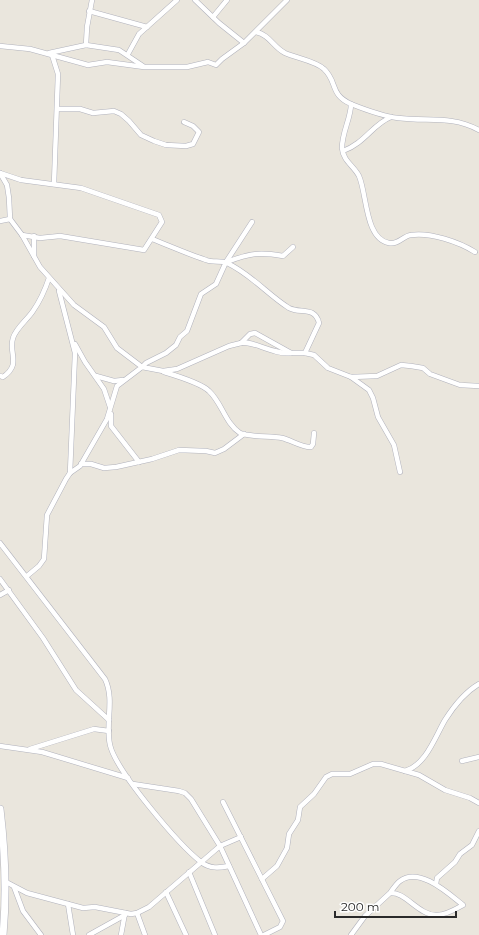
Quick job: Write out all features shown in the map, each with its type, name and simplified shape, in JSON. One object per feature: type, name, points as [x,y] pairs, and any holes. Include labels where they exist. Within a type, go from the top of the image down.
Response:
[{"type":"main road","points":[[0,809],[5,851],[6,882],[3,897],[3,935]]},
{"type":"street","points":[[86,45],[89,11],[92,0]]},
{"type":"street","points":[[128,54],[136,38],[177,0]]},
{"type":"street","points":[[195,0],[213,18],[244,44]]},
{"type":"street","points":[[213,18],[227,0]]},
{"type":"street","points":[[0,46],[14,46],[50,54],[88,66],[107,62],[144,67],[187,67],[208,62],[216,65],[244,44],[287,0]]},
{"type":"street","points":[[89,11],[147,27]]},
{"type":"street","points":[[256,32],[268,36],[283,52],[320,65],[329,75],[338,96],[351,104],[391,117],[426,120],[453,120],[479,130]]},
{"type":"street","points":[[50,54],[86,45],[119,50],[128,54],[144,67]]},
{"type":"street","points":[[50,54],[58,74],[58,109],[54,184]]},
{"type":"street","points":[[351,104],[351,110],[345,125],[343,151],[345,159],[355,169],[360,178],[368,218],[376,236],[388,243],[395,243],[411,235],[432,234],[475,252]]},
{"type":"street","points":[[58,109],[80,109],[93,113],[114,111],[121,114],[129,121],[141,135],[166,145],[186,146],[193,144],[199,132],[193,126],[184,122]]},
{"type":"street","points":[[343,151],[358,144],[377,126],[391,117]]},
{"type":"street","points":[[22,235],[40,238],[60,236],[144,250],[162,222],[159,215],[137,206],[101,196],[89,190],[21,180],[0,173],[7,185],[10,198],[10,219],[15,228],[22,235],[49,278],[74,306],[104,327],[117,348],[142,367],[163,371],[208,390],[226,417],[239,432],[247,436],[269,435],[290,440],[307,447],[313,444],[314,432]]},
{"type":"street","points":[[0,220],[10,219]]},
{"type":"street","points":[[139,462],[110,426],[113,395],[117,386],[146,363],[166,353],[176,345],[180,337],[187,331],[201,294],[216,284],[226,262],[252,222]]},
{"type":"street","points":[[34,236],[34,256]]},
{"type":"street","points":[[152,239],[208,261],[226,262],[242,256],[261,253],[283,256],[293,247]]},
{"type":"street","points":[[226,262],[250,277],[288,307],[297,311],[307,310],[315,315],[319,320],[318,327],[305,353]]},
{"type":"street","points":[[0,376],[3,377],[9,373],[14,358],[12,342],[13,336],[36,307],[49,278]]},
{"type":"street","points":[[59,289],[75,353],[70,473]]},
{"type":"street","points":[[241,343],[250,334],[255,333],[291,353]]},
{"type":"street","points":[[27,576],[39,566],[44,559],[47,515],[70,473],[81,464],[100,434],[111,409],[104,389],[84,362],[72,339]]},
{"type":"street","points":[[163,371],[180,368],[229,346],[248,342],[275,353],[305,353],[314,355],[328,368],[351,377],[368,390],[373,398],[378,417],[394,445],[400,472]]},
{"type":"street","points":[[351,377],[377,376],[401,365],[423,368],[430,374],[460,386],[479,386]]},
{"type":"street","points":[[95,375],[114,381],[125,379]]},
{"type":"street","points":[[81,464],[91,464],[104,468],[139,462],[179,450],[197,450],[215,453],[224,449],[244,434]]},
{"type":"street","points":[[0,543],[27,576],[105,679],[109,688],[110,698],[110,745],[116,761],[128,778],[172,832],[201,862],[216,868],[229,866]]},
{"type":"street","points":[[0,580],[9,590],[76,690],[109,720]]},
{"type":"street","points":[[0,595],[9,590]]},
{"type":"street","points":[[404,771],[411,769],[419,762],[432,745],[445,720],[461,699],[467,692],[479,684]]},
{"type":"street","points":[[27,750],[94,729],[109,731]]},
{"type":"street","points":[[0,746],[42,752],[128,778]]},
{"type":"street","points":[[462,761],[479,757]]},
{"type":"street","points":[[262,879],[277,866],[287,848],[289,834],[298,820],[300,807],[314,794],[326,777],[332,774],[350,774],[373,764],[419,775],[445,790],[470,798],[479,803]]},
{"type":"street","points":[[133,784],[185,793],[191,799],[220,846],[262,935],[280,927],[283,921],[222,802]]},
{"type":"street","points":[[436,884],[439,875],[445,872],[460,854],[472,845],[479,831]]},
{"type":"street","points":[[6,882],[27,893],[68,904],[125,914],[137,913],[149,907],[220,846],[241,837]]},
{"type":"street","points":[[189,872],[215,935]]},
{"type":"street","points":[[351,935],[365,916],[390,893],[400,881],[410,877],[426,879],[436,884],[463,905],[437,915],[422,911],[398,894],[390,893]]},
{"type":"street","points":[[14,887],[23,911],[41,935]]},
{"type":"street","points":[[166,892],[186,935]]},
{"type":"street","points":[[68,904],[73,935]]},
{"type":"street","points":[[137,913],[145,935]]},
{"type":"street","points":[[89,935],[125,914]]},
{"type":"street","points":[[121,935],[125,914]]}]
